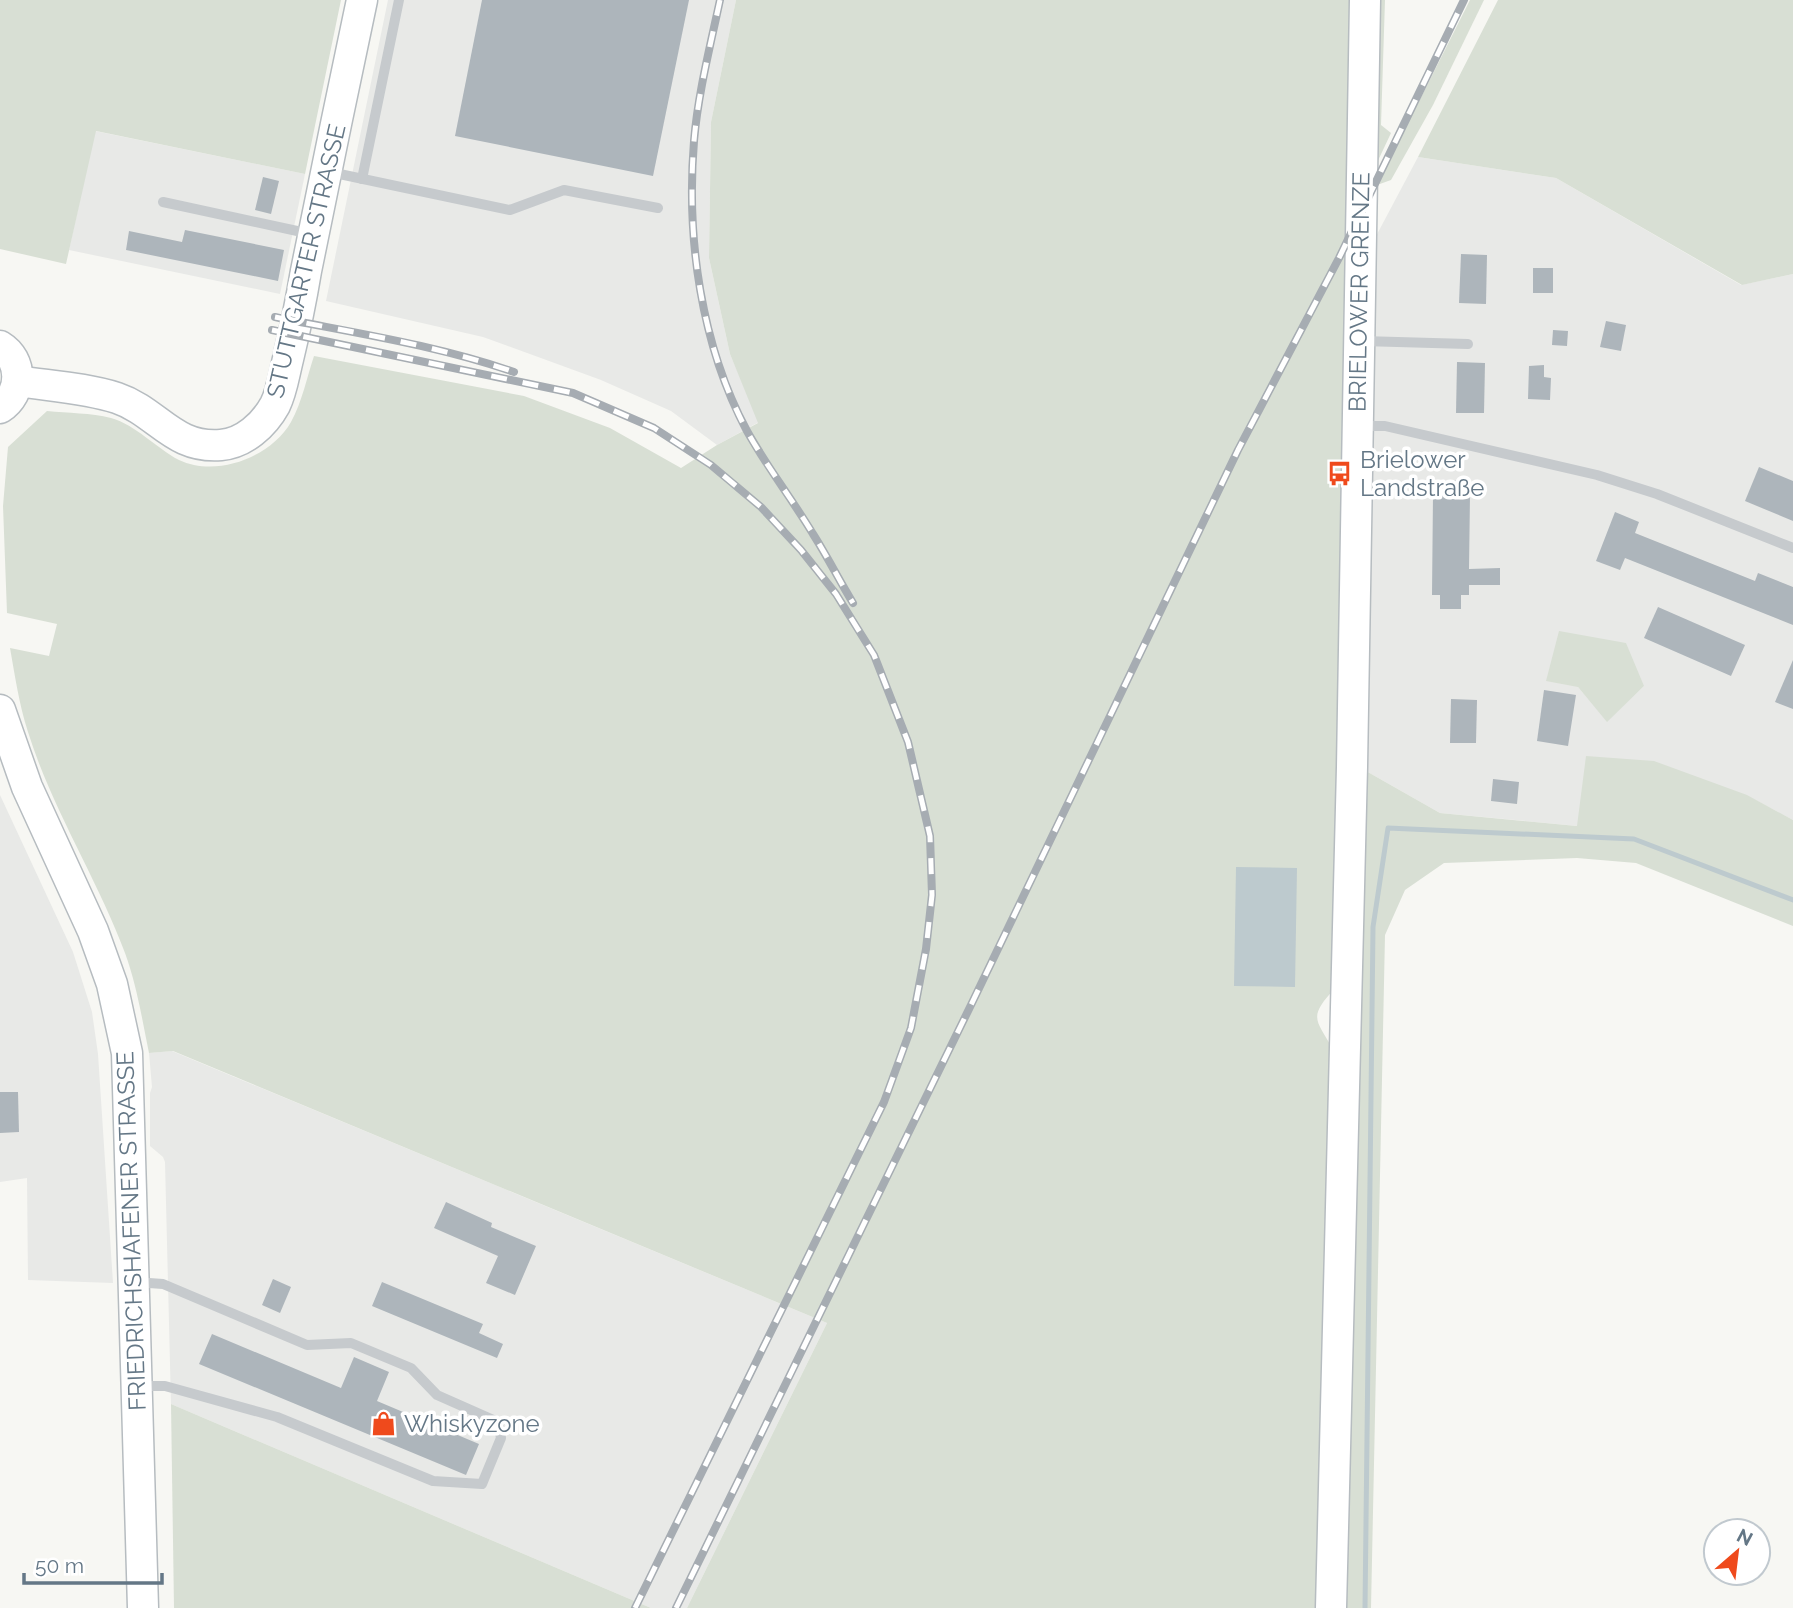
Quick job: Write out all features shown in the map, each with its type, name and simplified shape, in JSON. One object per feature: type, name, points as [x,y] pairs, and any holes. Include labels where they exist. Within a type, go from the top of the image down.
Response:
[{"type":"street","name":"STUTTGARTER STRASSE","points":[[18,381],[118,398],[188,442],[223,445],[244,438],[266,419],[281,392],[362,0]]},
{"type":"street","name":"BRIELOWER GRENZE","points":[[1331,1608],[1352,767],[1365,0]]},
{"type":"street","points":[[0,346],[13,358],[18,381],[14,394],[0,408]]},
{"type":"street","name":"FRIEDRICHSHAFENER STRASSE","points":[[0,710],[27,787],[93,930],[112,984],[127,1053],[143,1608]]},
{"type":"lane","points":[[362,179],[399,0]]},
{"type":"lane","points":[[327,171],[510,210],[564,190],[658,208]]},
{"type":"lane","points":[[163,202],[314,234]]},
{"type":"lane","points":[[1359,341],[1468,344]]},
{"type":"lane","points":[[1357,426],[1385,426],[1597,475],[1657,494],[1793,548]]},
{"type":"lane","points":[[133,1281],[163,1284],[307,1345],[351,1343],[411,1368],[437,1395],[498,1422],[501,1438],[482,1484],[433,1481],[277,1417],[165,1386],[136,1385]]},
{"type":"shaded area","points":[[0,0],[341,0],[305,174],[96,131],[66,264],[0,249]]},
{"type":"shaded area","points":[[388,0],[736,0],[711,122],[709,258],[730,354],[759,422],[717,445],[671,411],[601,380],[483,337],[326,301]]},
{"type":"shaded area","points":[[736,0],[1354,0],[1335,988],[1321,1006],[1317,1018],[1334,1051],[1321,1608],[687,1608],[827,1323],[173,1051],[149,1053],[125,953],[38,761],[22,711],[10,648],[49,656],[57,624],[7,613],[3,506],[8,447],[47,411],[111,418],[129,426],[179,460],[210,467],[226,465],[257,454],[282,434],[298,406],[314,356],[524,396],[610,428],[681,468],[758,423],[730,354],[709,258],[711,122]]},
{"type":"shaded area","points":[[1378,0],[1385,0],[1381,125],[1391,133],[1375,167]]},
{"type":"shaded area","points":[[1470,0],[1484,0],[1433,105],[1391,180],[1377,185]]},
{"type":"shaded area","points":[[1498,0],[1793,0],[1793,274],[1742,285],[1556,178],[1418,157]]},
{"type":"shaded area","points":[[95,131],[305,174],[280,294],[69,250]]},
{"type":"shaded area","points":[[1418,157],[1556,178],[1741,285],[1793,274],[1793,820],[1746,795],[1578,826],[1440,813],[1359,767],[1366,255]],"holes":[[[1644,686],[1607,721],[1578,687]]]},
{"type":"shaded area","points":[[1559,631],[1626,643],[1644,686],[1607,722],[1578,687],[1546,681]]},
{"type":"shaded area","points":[[1586,756],[1654,761],[1747,795],[1793,820],[1793,926],[1636,863],[1577,858],[1444,863],[1405,890],[1385,935],[1371,1608],[1342,1608],[1359,767],[1440,813],[1577,826]]},
{"type":"shaded area","points":[[0,795],[73,952],[92,1012],[98,1054],[113,1283],[28,1280],[27,1178],[0,1182]]},
{"type":"shaded area","points":[[1236,867],[1297,868],[1295,987],[1234,986]]},
{"type":"shaded area","points":[[172,1051],[827,1323],[687,1608],[651,1608],[171,1404],[165,1162],[150,1146],[152,1087],[149,1053]]},
{"type":"shaded area","points":[[171,1404],[651,1608],[174,1608]]},
{"type":"building","points":[[482,0],[689,0],[653,176],[455,136]]},
{"type":"building","points":[[263,177],[279,181],[271,214],[255,210]]},
{"type":"building","points":[[185,230],[284,250],[278,281],[126,250],[129,231],[182,242]]},
{"type":"building","points":[[1461,254],[1487,255],[1486,304],[1459,303]]},
{"type":"building","points":[[1533,268],[1553,268],[1553,293],[1533,293]]},
{"type":"building","points":[[1606,321],[1626,325],[1621,351],[1600,347]]},
{"type":"building","points":[[1553,330],[1568,331],[1567,346],[1552,345]]},
{"type":"building","points":[[1457,362],[1485,363],[1484,413],[1456,413]]},
{"type":"building","points":[[1544,365],[1544,377],[1551,378],[1550,400],[1528,399],[1529,366]]},
{"type":"building","points":[[1759,467],[1793,481],[1793,521],[1745,501]]},
{"type":"building","points":[[1440,480],[1463,481],[1463,495],[1470,495],[1469,569],[1500,568],[1500,585],[1469,585],[1469,595],[1461,595],[1461,609],[1440,609],[1440,595],[1432,595],[1433,495],[1440,494]]},
{"type":"building","points":[[1615,512],[1639,522],[1635,533],[1755,581],[1758,573],[1793,587],[1793,625],[1625,558],[1620,570],[1596,561]]},
{"type":"building","points":[[1658,607],[1745,645],[1731,676],[1644,638]]},
{"type":"building","points":[[1793,660],[1793,709],[1775,702]]},
{"type":"building","points":[[1544,690],[1576,695],[1568,746],[1537,741]]},
{"type":"building","points":[[1451,699],[1477,700],[1476,743],[1450,743]]},
{"type":"building","points":[[1493,779],[1519,782],[1517,804],[1491,801]]},
{"type":"building","points":[[0,1092],[18,1092],[19,1132],[0,1133]]},
{"type":"building","points":[[446,1202],[492,1223],[491,1227],[536,1246],[515,1295],[486,1283],[498,1256],[434,1228]]},
{"type":"building","points":[[273,1279],[291,1287],[280,1313],[262,1305]]},
{"type":"building","points":[[382,1282],[483,1324],[479,1333],[503,1344],[497,1358],[372,1306]]},
{"type":"building","name":"Whiskyzone","points":[[212,1334],[341,1388],[354,1357],[389,1372],[377,1401],[479,1444],[466,1475],[199,1364]]},
{"type":"waterway","points":[[1365,1608],[1373,927],[1388,828],[1634,839],[1793,900]]},
{"type":"railway","points":[[720,0],[698,106],[692,178],[695,253],[708,327],[731,398],[747,431],[818,542],[853,603]]},
{"type":"railway","points":[[676,1608],[1238,450],[1339,258],[1464,0]]},
{"type":"railway","points":[[275,317],[425,347],[514,372]]},
{"type":"railway","points":[[272,330],[573,393],[654,428],[711,465],[761,507],[801,550],[836,594],[874,655],[908,742],[930,836],[932,895],[926,949],[911,1028],[884,1102],[635,1608]]},
{"type":"place","name":"Brielower Landstraße","points":[[1340,473]]},
{"type":"place","name":"Whiskyzone","points":[[384,1423]]}]
